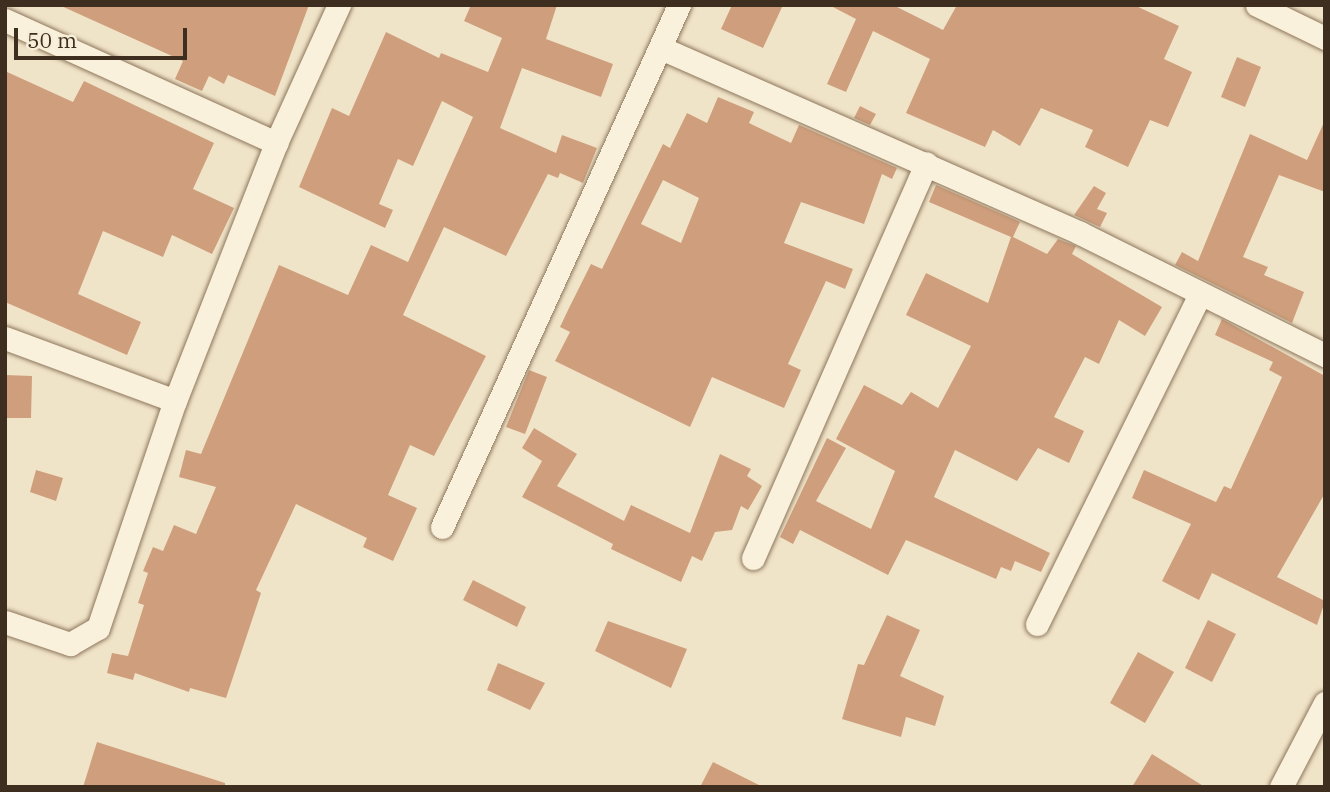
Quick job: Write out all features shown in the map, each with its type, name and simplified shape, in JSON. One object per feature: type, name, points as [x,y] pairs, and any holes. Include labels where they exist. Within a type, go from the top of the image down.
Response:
[{"type":"street","points":[[5,622],[70,644],[98,628],[175,401],[276,143],[339,5]]},
{"type":"street","points":[[442,527],[679,5]]},
{"type":"street","points":[[1257,5],[1325,38]]},
{"type":"street","points":[[5,20],[276,143]]},
{"type":"street","points":[[661,48],[1080,233],[1199,296],[1325,355]]},
{"type":"street","points":[[753,558],[926,163]]},
{"type":"street","points":[[1037,624],[1199,296]]},
{"type":"street","points":[[5,338],[175,401]]},
{"type":"street","points":[[1280,787],[1325,703]]},
{"type":"building","points":[[59,5],[309,5],[275,96],[228,75],[224,84],[209,76],[202,91],[175,79],[183,61]]},
{"type":"building","points":[[471,5],[557,5],[546,39],[613,64],[601,97],[522,68],[500,128],[556,153],[562,135],[597,148],[583,183],[560,173],[558,178],[548,174],[506,256],[444,227],[403,315],[486,356],[434,456],[410,445],[388,495],[417,508],[393,561],[363,547],[367,538],[296,504],[256,590],[261,593],[226,698],[190,688],[189,692],[135,673],[133,680],[107,673],[112,653],[128,656],[144,605],[138,603],[148,573],[143,571],[153,547],[163,551],[174,525],[196,534],[216,487],[179,477],[186,450],[201,454],[279,265],[348,295],[371,245],[408,262],[473,117],[442,101],[413,166],[398,159],[379,204],[393,210],[385,228],[299,187],[332,108],[349,116],[386,32],[439,58],[441,53],[488,72],[502,38],[464,21]]},
{"type":"building","points":[[732,5],[783,5],[763,48],[721,29]]},
{"type":"building","points":[[829,5],[893,5],[943,30],[957,5],[1134,5],[1179,26],[1164,59],[1192,72],[1168,127],[1150,120],[1128,167],[1085,147],[1093,130],[1041,108],[1020,146],[993,130],[985,147],[906,113],[930,59],[873,31],[846,92],[827,84],[856,19]]},
{"type":"building","points":[[1237,57],[1261,67],[1245,107],[1221,97]]},
{"type":"building","points":[[5,71],[73,102],[84,81],[214,143],[193,189],[234,208],[212,254],[172,235],[163,257],[103,231],[78,294],[141,322],[127,355],[5,302]]},
{"type":"building","points":[[718,97],[754,112],[749,123],[791,143],[799,125],[897,168],[892,179],[882,174],[864,224],[801,202],[784,243],[853,269],[845,289],[826,281],[788,364],[801,370],[784,408],[712,377],[690,427],[555,361],[570,332],[560,327],[569,308],[591,264],[602,269],[663,144],[670,148],[687,113],[707,123]],"holes":[[[663,180],[699,198],[681,243],[641,224]]]},
{"type":"building","points":[[860,106],[876,114],[870,125],[854,118]]},
{"type":"building","points":[[1325,120],[1325,192],[1279,175],[1243,257],[1268,267],[1264,275],[1304,292],[1292,323],[1175,265],[1182,252],[1198,261],[1250,134],[1307,160]]},
{"type":"building","points":[[936,185],[1020,222],[1013,237],[1047,254],[1058,239],[1076,246],[1072,254],[1162,307],[1145,336],[1119,320],[1099,364],[1085,357],[1054,417],[1084,431],[1069,463],[1038,448],[1017,481],[955,450],[934,497],[1050,553],[1041,572],[1015,561],[1011,571],[1001,567],[996,579],[906,540],[888,575],[800,530],[793,544],[780,537],[827,438],[846,448],[816,501],[871,529],[895,471],[836,439],[864,385],[902,405],[911,392],[938,408],[971,346],[906,315],[926,273],[988,303],[1011,237],[929,202]]},
{"type":"building","points":[[1094,186],[1106,193],[1097,209],[1107,213],[1100,227],[1074,215]]},
{"type":"building","points":[[1222,319],[1325,376],[1325,493],[1277,577],[1325,601],[1317,625],[1212,573],[1199,600],[1162,581],[1191,524],[1132,498],[1144,470],[1216,502],[1224,486],[1231,489],[1282,377],[1269,370],[1273,362],[1215,335]]},
{"type":"building","points":[[529,370],[547,377],[525,434],[506,427]]},
{"type":"building","points":[[5,375],[32,376],[31,418],[5,418]]},
{"type":"building","points":[[534,428],[577,454],[557,486],[624,521],[631,505],[690,533],[720,454],[751,469],[747,476],[762,486],[748,510],[741,506],[732,530],[715,532],[702,561],[692,556],[681,582],[611,549],[613,544],[522,497],[542,461],[522,448]]},
{"type":"building","points":[[36,470],[63,478],[56,501],[30,492]]},
{"type":"building","points":[[473,580],[526,607],[517,627],[463,600]]},
{"type":"building","points":[[887,615],[920,630],[900,676],[944,696],[935,726],[906,717],[901,737],[842,719],[858,664],[864,665]]},
{"type":"building","points":[[1208,620],[1236,634],[1212,682],[1185,668]]},
{"type":"building","points":[[608,621],[687,649],[671,688],[595,651]]},
{"type":"building","points":[[1138,652],[1174,672],[1145,723],[1110,703]]},
{"type":"building","points":[[498,663],[545,683],[530,710],[487,690]]},
{"type":"building","points":[[97,742],[225,783],[225,787],[83,787]]},
{"type":"building","points":[[1152,754],[1205,787],[1132,787]]},
{"type":"building","points":[[713,762],[763,787],[700,787]]}]
